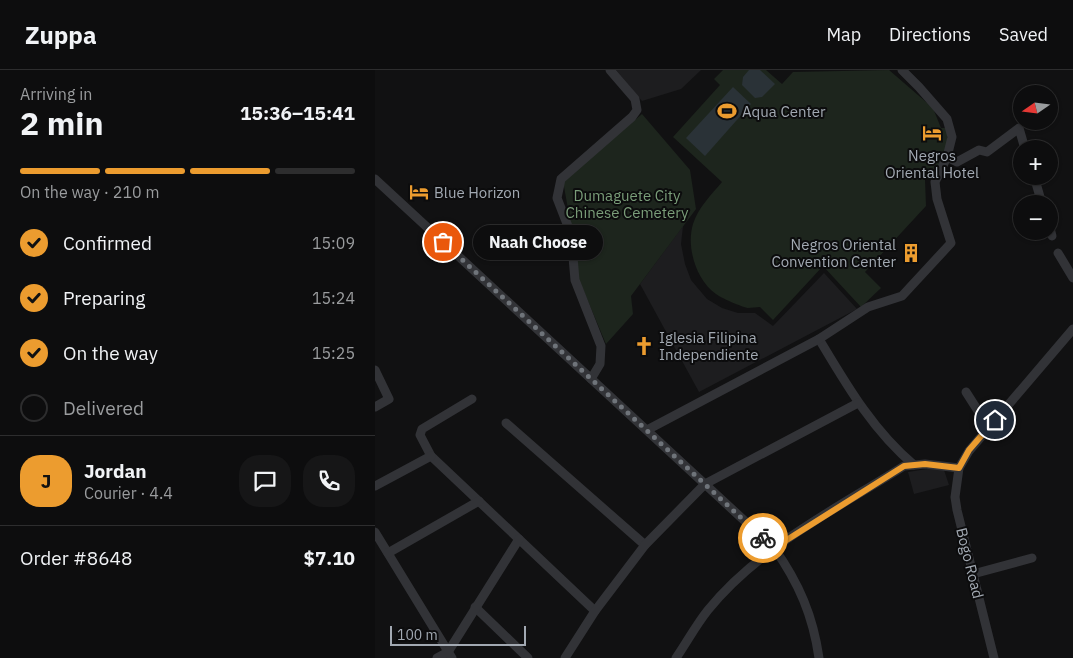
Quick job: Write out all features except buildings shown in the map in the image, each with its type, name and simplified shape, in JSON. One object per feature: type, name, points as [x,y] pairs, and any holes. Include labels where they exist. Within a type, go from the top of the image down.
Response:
[{"type":"street","points":[[591,379],[600,364],[601,346],[575,280],[571,234],[557,198],[561,179],[633,117],[637,110],[635,98],[610,70]]},
{"type":"street","points":[[647,430],[819,339],[867,307],[902,296],[951,242],[937,199],[935,182],[947,157],[952,137],[947,119],[919,86],[902,70]]},
{"type":"street","points":[[947,157],[957,162],[979,150],[987,152],[1019,128],[1022,140]]},
{"type":"street","points":[[375,179],[774,548],[797,582],[805,601],[819,658]]},
{"type":"street","points":[[1058,253],[1073,278]]},
{"type":"street","points":[[677,658],[708,611],[735,581],[774,548],[904,466],[939,464],[959,468],[969,450],[1073,329]]},
{"type":"street","points":[[819,339],[858,403],[898,452],[914,465]]},
{"type":"street","points":[[375,370],[389,399],[375,407]]},
{"type":"street","points":[[966,392],[989,428]]},
{"type":"street","points":[[472,399],[421,429],[421,435],[431,456],[595,611]]},
{"type":"street","points":[[565,658],[595,611],[645,545],[705,484],[858,403]]},
{"type":"street","points":[[506,423],[645,545]]},
{"type":"street","points":[[375,486],[431,456]]},
{"type":"street","name":"Bogo Road","points":[[959,468],[955,497],[994,658]]},
{"type":"street","points":[[388,553],[479,501]]},
{"type":"street","points":[[375,532],[450,655]]},
{"type":"street","points":[[437,658],[450,655],[475,607],[519,539]]},
{"type":"street","points":[[973,574],[1032,558]]},
{"type":"street","points":[[475,607],[528,658]]},
{"type":"shaded area","points":[[616,70],[701,70],[681,89],[642,101]]},
{"type":"shaded area","points":[[749,70],[760,70],[775,84],[762,97],[755,98],[742,85],[743,77]]},
{"type":"shaded area","points":[[733,87],[751,104],[705,156],[686,138]]},
{"type":"shaded area","points":[[683,226],[681,244],[691,280],[707,299],[722,308],[738,313],[755,313],[773,326],[824,273],[857,309],[699,392],[640,284]]},
{"type":"shaded area","points":[[933,468],[944,470],[949,485],[914,494],[908,472]]},
{"type":"green space","points":[[723,70],[766,70],[782,84],[793,72],[889,70],[933,108],[941,128],[947,128],[947,157],[942,157],[942,163],[925,180],[926,206],[865,272],[881,288],[861,307],[823,266],[773,320],[760,307],[748,308],[719,296],[709,288],[698,272],[692,253],[691,233],[693,224],[705,202],[722,182],[673,137],[720,85],[714,79]]},
{"type":"green space","name":"Dumaguete City Chinese Cemetery","points":[[642,114],[690,170],[696,209],[631,296],[633,314],[606,344],[577,275],[575,248],[563,181]]},
{"type":"way so far","points":[[443,242],[763,538]]},
{"type":"place","name":"Aqua Center","points":[[727,111]]},
{"type":"place","name":"Negros Oriental Hotel","points":[[932,133]]},
{"type":"place","name":"Blue Horizon","points":[[419,192]]},
{"type":"place","name":"Naah Choose","points":[[443,242]]},
{"type":"place","name":"Negros Oriental Convention Center","points":[[911,253]]},
{"type":"place","name":"Iglesia Filipina Independiente","points":[[644,346]]},
{"type":"route","points":[[763,538],[774,548],[904,466],[939,464],[959,468],[969,450],[995,420]]}]
